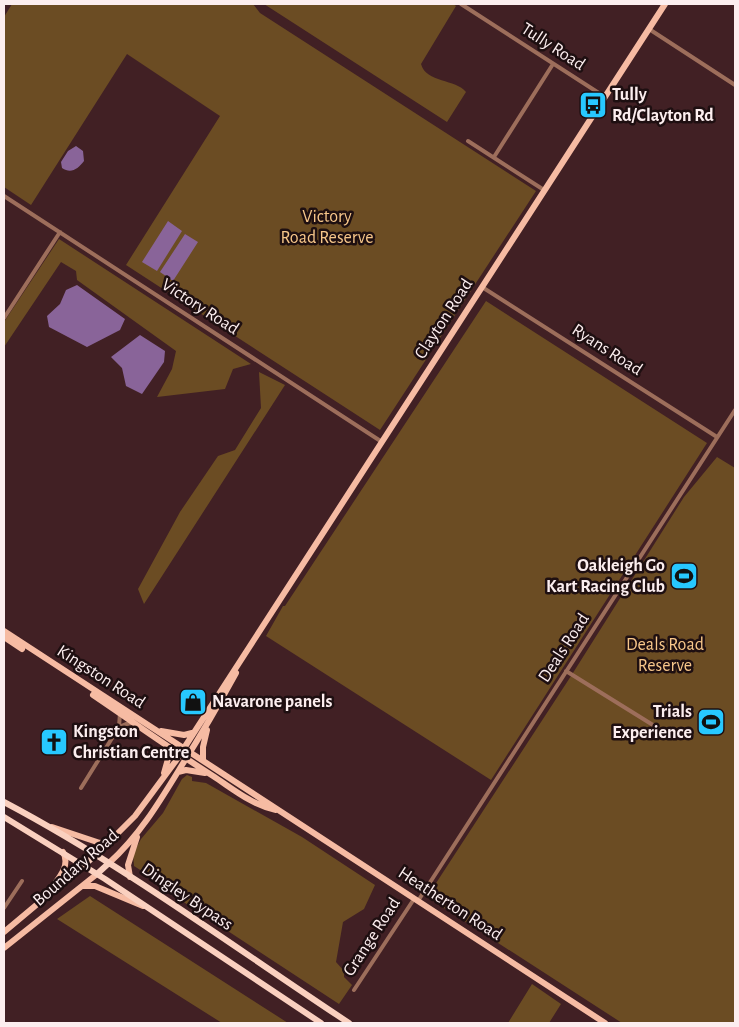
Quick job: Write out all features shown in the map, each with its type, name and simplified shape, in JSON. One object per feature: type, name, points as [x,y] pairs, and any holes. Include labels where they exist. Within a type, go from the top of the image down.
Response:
[{"type":"highway","name":"Dingley Bypass","points":[[4,802],[109,863],[349,1023]]},
{"type":"highway","name":"Dingley Bypass","points":[[4,817],[84,865],[321,1023]]},
{"type":"highway","name":"Boundary Road","points":[[84,865],[96,855]]},
{"type":"highway","name":"Boundary Road","points":[[97,874],[109,863]]},
{"type":"main road","name":"Clayton Road","points":[[183,748],[665,4]]},
{"type":"main road","name":"Kingston Road","points":[[4,631],[183,748]]},
{"type":"main road","name":"Kingston Road","points":[[4,637],[120,713],[179,755]]},
{"type":"main road","name":"Clayton Road","points":[[190,752],[211,719],[248,650]]},
{"type":"main road","points":[[203,760],[203,747],[211,719],[206,712]]},
{"type":"main road","points":[[155,729],[181,735],[192,733]]},
{"type":"main road","points":[[161,782],[168,759],[167,747]]},
{"type":"main road","name":"Heatherton Road","points":[[183,748],[605,1023]]},
{"type":"main road","name":"Boundary Road","points":[[96,855],[138,812],[161,782],[183,748]]},
{"type":"main road","name":"Boundary Road","points":[[109,863],[139,831],[190,752]]},
{"type":"main road","name":"Heatherton Road","points":[[179,755],[261,807],[278,811]]},
{"type":"main road","points":[[177,773],[188,770],[215,778]]},
{"type":"main road","points":[[48,826],[100,843],[113,839]]},
{"type":"main road","points":[[130,877],[128,864],[139,831]]},
{"type":"main road","points":[[43,899],[63,870],[66,859],[60,850]]},
{"type":"main road","name":"Boundary Road","points":[[4,932],[7,926],[84,865]]},
{"type":"main road","name":"Boundary Road","points":[[4,948],[7,941],[97,874]]},
{"type":"main road","points":[[83,886],[93,886],[149,908]]},
{"type":"street","name":"Tully Road","points":[[461,4],[605,97]]},
{"type":"street","points":[[649,29],[735,85]]},
{"type":"street","points":[[494,157],[553,64]]},
{"type":"street","points":[[468,141],[544,190]]},
{"type":"street","name":"Victory Road","points":[[4,196],[382,442]]},
{"type":"street","points":[[4,318],[60,232]]},
{"type":"street","name":"Ryans Road","points":[[482,287],[718,437]]},
{"type":"street","name":"Deals Road","points":[[416,900],[735,410]]},
{"type":"street","points":[[566,671],[661,730]]},
{"type":"street","points":[[120,713],[120,727]]},
{"type":"street","points":[[81,788],[120,727],[126,724],[134,724]]},
{"type":"street","points":[[4,908],[22,881]]},
{"type":"street","name":"Grange Road","points":[[354,990],[416,900]]},
{"type":"green space","name":"Victory Road Reserve","points":[[12,4],[253,4],[260,13],[536,191],[380,430],[126,265],[220,116],[127,54],[31,205],[4,187],[4,17]]},
{"type":"green space","points":[[264,4],[453,4],[456,6],[421,64],[429,75],[455,85],[466,92],[447,122]]},
{"type":"green space","points":[[59,239],[251,364],[233,369],[225,389],[157,397],[172,369],[176,351],[77,280],[76,271],[61,262],[4,347],[4,322]]},
{"type":"green space","points":[[486,301],[707,443],[491,780],[266,636],[283,606],[285,606]]},
{"type":"green space","points":[[259,372],[285,385],[144,604],[138,589],[180,512],[218,456],[235,450],[261,408]]},
{"type":"green space","name":"Deals Road Reserve","points":[[717,457],[735,468],[735,1023],[622,1023],[427,897],[571,676],[684,497]]},
{"type":"green space","points":[[187,775],[192,777],[192,781],[206,783],[302,837],[375,885],[364,909],[343,922],[336,962],[344,971],[344,977],[352,985],[339,1004],[173,895],[165,886],[134,866],[133,854],[141,839],[163,813],[182,779]]},
{"type":"green space","points":[[90,896],[288,1023],[222,1023],[57,919]]},
{"type":"green space","points":[[532,984],[561,1004],[549,1023],[508,1023]]},
{"type":"shaded area","points":[[76,146],[83,151],[84,161],[74,170],[65,170],[62,168],[61,162],[68,151]]},
{"type":"shaded area","points":[[168,221],[182,231],[157,271],[142,262]]},
{"type":"shaded area","points":[[185,234],[198,242],[173,281],[160,272]]},
{"type":"shaded area","points":[[77,285],[125,319],[120,330],[87,347],[49,327],[47,316],[60,304],[66,290]]},
{"type":"shaded area","points":[[140,335],[165,351],[164,362],[142,394],[126,386],[122,368],[111,357]]},
{"type":"place","name":"Tully Rd/Clayton Rd","points":[[593,105]]},
{"type":"place","name":"Oakleigh Go Kart Racing Club","points":[[684,576]]},
{"type":"place","name":"Navarone panels","points":[[193,702]]},
{"type":"place","name":"Trials Experience","points":[[711,722]]},
{"type":"place","name":"Kingston Christian Centre","points":[[54,742]]}]
